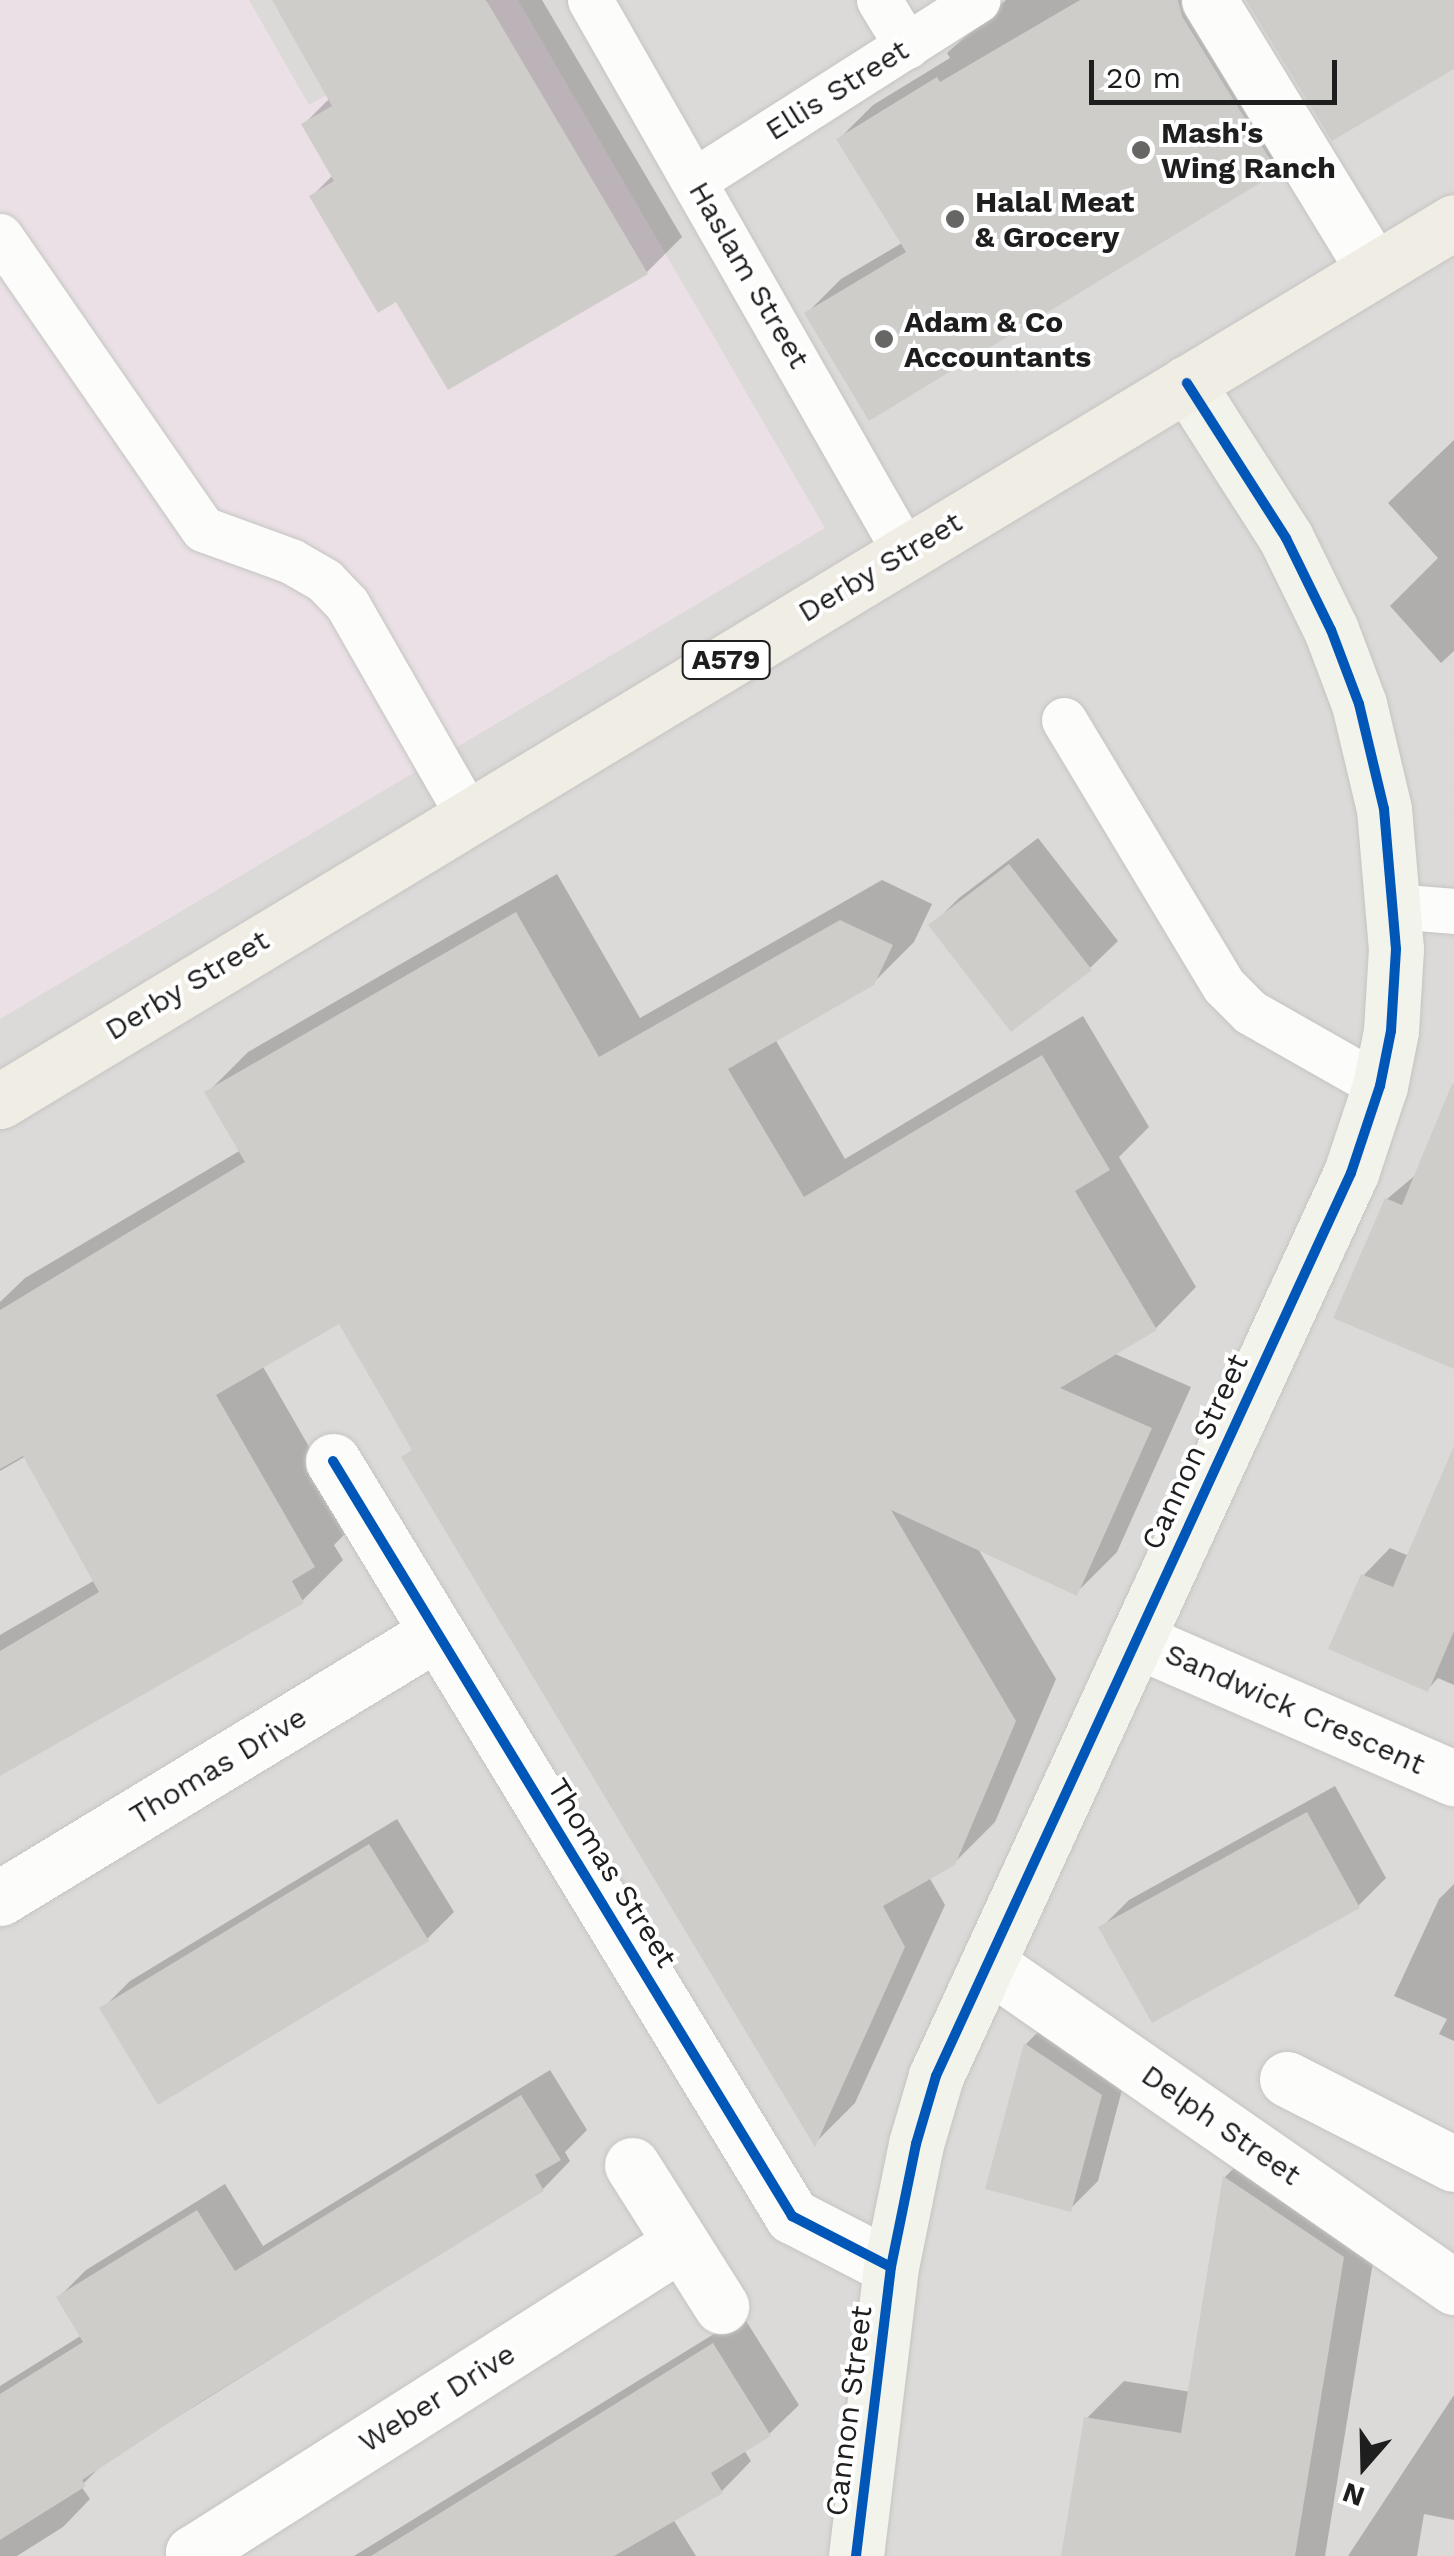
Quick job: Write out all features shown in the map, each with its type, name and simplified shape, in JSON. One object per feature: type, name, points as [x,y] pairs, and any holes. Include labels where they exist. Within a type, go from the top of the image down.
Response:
[{"type":"main road","name":"Derby Street","points":[[0,1100],[1454,222]]},
{"type":"street","points":[[1209,0],[1374,270]]},
{"type":"street","name":"Cannon Street","points":[[856,2556],[891,2267],[936,2076],[1351,1174],[1380,1086],[1391,1031],[1396,948],[1384,809],[1358,704],[1332,630],[1286,538],[1187,383]]},
{"type":"street","name":"Thomas Street","points":[[333,1460],[792,2216],[891,2267]]},
{"type":"street","name":"Thomas Drive","points":[[0,1898],[436,1633]]},
{"type":"street","name":"Sandwick Crescent","points":[[1136,1640],[1454,1778]]},
{"type":"street","name":"Delph Street","points":[[988,1964],[1454,2287]]},
{"type":"street","points":[[1288,2078],[1454,2164]]},
{"type":"street","points":[[632,2165],[721,2306]]},
{"type":"street","name":"Weber Drive","points":[[194,2554],[681,2243]]},
{"type":"lane","name":"Haslam Street","points":[[590,0],[905,552]]},
{"type":"lane","points":[[879,0],[908,46]]},
{"type":"lane","name":"Ellis Street","points":[[695,180],[978,0]]},
{"type":"lane","points":[[0,236],[203,529],[291,561],[325,581],[347,604],[468,815]]},
{"type":"lane","points":[[1064,720],[1224,986],[1250,1012],[1380,1086]]},
{"type":"lane","points":[[1392,906],[1454,911]]},
{"type":"shaded area","points":[[0,0],[1454,0],[1454,2556],[0,2556]]},
{"type":"shaded area","points":[[0,0],[249,0],[309,105],[490,0],[518,0],[825,528],[0,1019]]},
{"type":"shaded area","points":[[1454,727],[1454,833],[1441,738]]},
{"type":"building","points":[[272,0],[486,0],[648,274],[448,390],[396,302],[378,313],[309,196],[334,181],[301,124],[332,106]]},
{"type":"building","points":[[1080,0],[1178,0],[1182,16],[1278,172],[869,421],[804,313],[906,252],[836,139],[937,77],[940,82]]},
{"type":"building","points":[[1246,0],[1454,0],[1454,69],[1332,141]]},
{"type":"building","points":[[1009,864],[1092,970],[1011,1032],[928,925]]},
{"type":"building","points":[[516,912],[599,1057],[840,920],[893,945],[874,985],[728,1069],[804,1197],[1042,1055],[1110,1170],[1075,1191],[1157,1330],[1060,1388],[1152,1428],[1077,1596],[891,1510],[1016,1721],[955,1865],[883,1906],[905,1947],[815,2147],[401,1457],[412,1450],[339,1324],[216,1395],[315,1567],[292,1581],[304,1603],[0,1776],[0,1651],[99,1592],[23,1456],[0,1469],[0,1310],[245,1162],[204,1092]]},
{"type":"building","points":[[1452,1084],[1454,1369],[1333,1318],[1385,1198],[1402,1205]]},
{"type":"building","points":[[1454,1446],[1454,1631],[1428,1692],[1328,1649],[1361,1574],[1393,1587]]},
{"type":"building","points":[[1307,1812],[1360,1908],[1152,2023],[1098,1927]]},
{"type":"building","points":[[369,1844],[429,1941],[158,2105],[99,2008]]},
{"type":"building","points":[[1024,2043],[1102,2095],[1071,2212],[985,2189]]},
{"type":"building","points":[[521,2095],[561,2160],[535,2175],[544,2191],[202,2401],[82,2480],[86,2486],[0,2540],[0,2394],[83,2342],[56,2297],[197,2210],[235,2271]]},
{"type":"building","points":[[1223,2176],[1344,2257],[1295,2556],[1061,2556],[1084,2417],[1181,2433]]},
{"type":"building","points":[[713,2343],[771,2436],[711,2473],[723,2493],[614,2556],[371,2556]]},
{"type":"cycle path","points":[[856,2556],[891,2267],[916,2144],[936,2076],[1351,1173],[1380,1086],[1391,1031],[1396,949],[1384,809],[1359,704],[1331,630],[1286,538],[1187,383]]},
{"type":"cycle path","points":[[333,1461],[792,2216],[891,2267]]},
{"type":"place","name":"Mash's Wing Ranch","points":[[1141,150]]},
{"type":"place","name":"Halal Meat & Grocery","points":[[955,219]]},
{"type":"place","name":"Adam & Co Accountants","points":[[884,339]]}]
